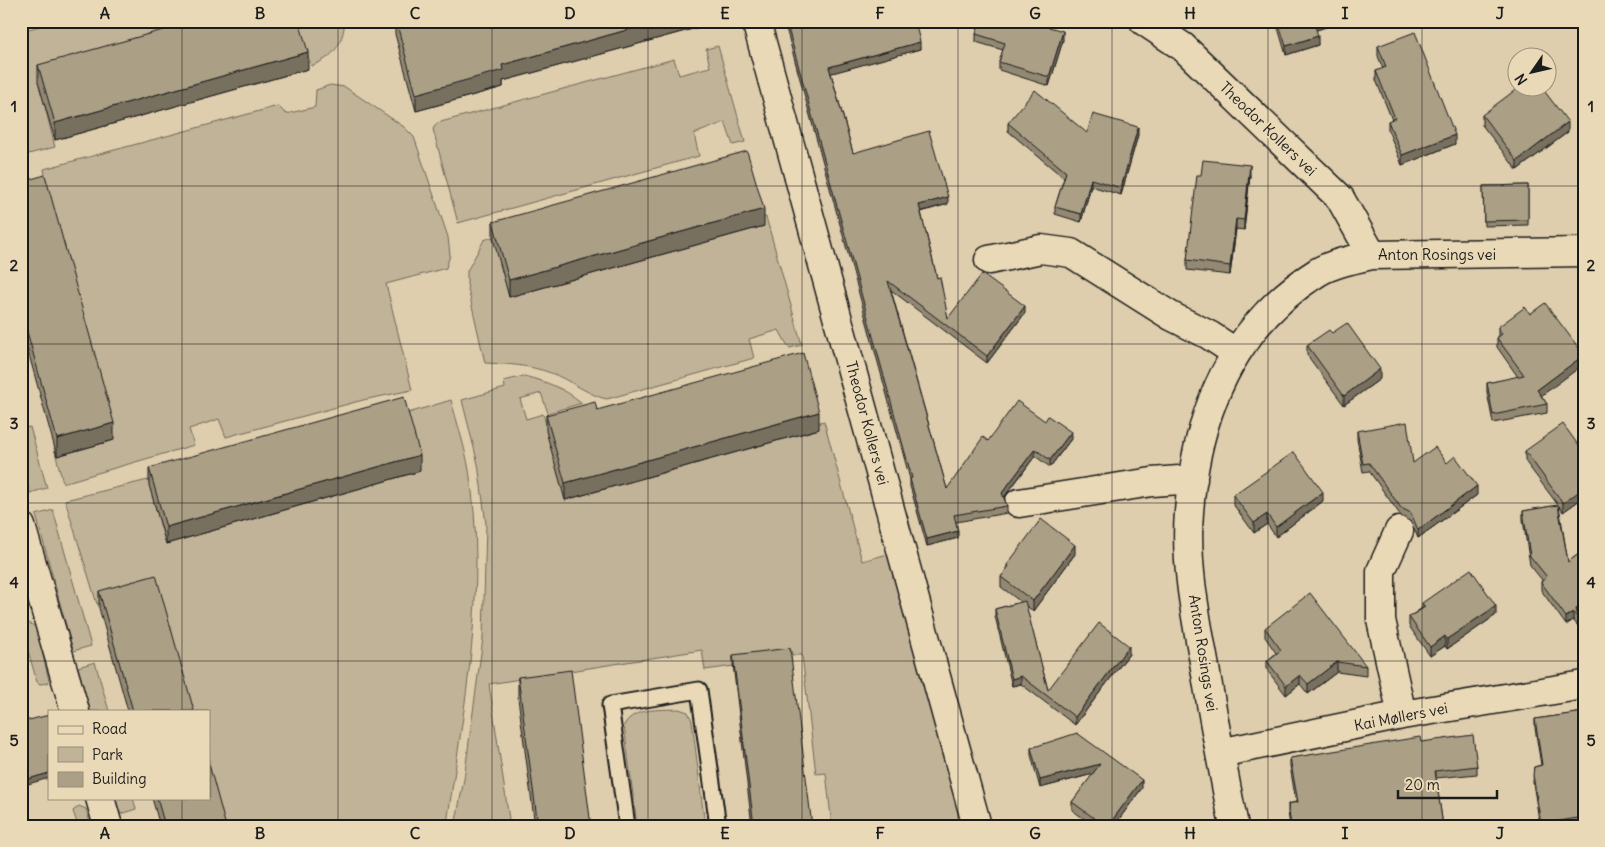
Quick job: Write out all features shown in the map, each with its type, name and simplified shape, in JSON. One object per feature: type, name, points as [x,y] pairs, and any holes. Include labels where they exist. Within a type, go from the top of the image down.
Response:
[{"type":"street","name":"Theodor Kollers vei","points":[[756,21],[977,826]]},
{"type":"street","name":"Theodor Kollers vei","points":[[1144,21],[1183,47],[1340,198],[1372,255]]},
{"type":"street","points":[[989,260],[1041,249],[1071,253],[1171,316],[1209,335],[1235,352]]},
{"type":"street","name":"Anton Rosings vei","points":[[1234,826],[1195,611],[1190,566],[1189,513],[1199,443],[1211,402],[1235,352],[1257,323],[1281,300],[1319,272],[1345,261],[1372,255],[1584,252]]},
{"type":"street","points":[[1019,504],[1152,482],[1193,479]]},
{"type":"street","points":[[21,526],[75,710]]},
{"type":"street","points":[[1399,531],[1381,571],[1381,620],[1402,715]]},
{"type":"street","name":"Kai Møllers vei","points":[[1220,753],[1402,715],[1584,685]]},
{"type":"street","points":[[101,800],[108,826]]},
{"type":"lane","points":[[627,826],[610,705],[699,690],[718,826]]},
{"type":"green space","points":[[59,21],[256,21],[39,83],[55,147],[21,156],[21,31]]},
{"type":"green space","points":[[298,21],[345,21],[342,37],[336,50],[326,59],[311,66]]},
{"type":"green space","points":[[718,46],[745,142],[733,145],[725,122],[694,134],[699,156],[458,223],[433,129],[437,123],[674,59],[679,75],[710,67],[706,49]]},
{"type":"green space","points":[[330,85],[345,87],[404,127],[414,137],[448,237],[450,255],[446,268],[386,284],[412,390],[363,400],[226,437],[219,419],[189,429],[194,445],[63,483],[54,448],[112,433],[48,193],[44,169],[278,106],[286,114],[315,107],[316,90]]},
{"type":"green space","points":[[766,217],[802,345],[789,348],[779,330],[749,339],[754,358],[607,399],[594,395],[543,370],[518,365],[485,363],[467,284],[467,271],[484,240],[495,236],[510,288]]},
{"type":"green space","points":[[524,376],[555,386],[569,393],[582,403],[548,413],[541,393],[520,399],[526,419],[543,414],[567,495],[824,421],[862,561],[888,554],[968,826],[832,826],[826,773],[816,774],[802,655],[792,655],[791,650],[733,657],[734,666],[705,670],[702,650],[489,684],[510,826],[455,826],[464,779],[483,638],[486,524],[478,464],[462,400],[505,388],[504,381]]},
{"type":"green space","points":[[451,400],[469,470],[474,514],[476,558],[472,647],[446,826],[222,826],[210,781],[210,710],[190,710],[155,588],[97,604],[65,500],[148,480],[164,538],[405,414]]},
{"type":"green space","points":[[30,427],[47,488],[30,493],[21,459],[21,429]]},
{"type":"green space","points":[[53,510],[91,646],[73,651],[36,515]]},
{"type":"green space","points":[[29,623],[36,627],[49,680],[48,683],[40,684],[37,682],[22,630]]},
{"type":"green space","points":[[95,662],[109,710],[90,710],[78,667]]},
{"type":"green space","points":[[679,709],[688,712],[692,721],[705,826],[637,826],[624,725],[628,719],[641,712]]},
{"type":"green space","points":[[116,800],[134,800],[136,809],[120,814]]},
{"type":"green space","points":[[79,806],[86,809],[91,826],[78,826],[73,811]]},
{"type":"building","points":[[195,21],[299,21],[308,52],[55,123],[38,65]]},
{"type":"building","points":[[396,21],[659,21],[502,65],[503,70],[416,94]]},
{"type":"building","points":[[786,21],[915,21],[920,42],[829,67],[853,153],[929,131],[948,197],[919,205],[937,278],[940,277],[948,318],[982,274],[1025,306],[987,356],[888,281],[947,489],[983,437],[988,441],[1017,401],[1045,421],[1048,416],[1071,432],[1050,460],[1035,449],[1002,493],[1007,506],[954,515],[958,531],[927,539],[910,479],[912,478]]},
{"type":"building","points":[[980,21],[1036,21],[1035,23],[1063,31],[1049,77],[999,62],[1005,43],[976,34]]},
{"type":"building","points":[[1278,21],[1316,21],[1314,22],[1318,36],[1286,46]]},
{"type":"building","points":[[1415,32],[1455,135],[1402,155],[1388,121],[1395,118],[1376,71],[1386,67],[1378,46]]},
{"type":"building","points":[[1035,90],[1087,133],[1093,114],[1138,127],[1121,188],[1091,179],[1081,214],[1055,207],[1066,172],[1008,123]]},
{"type":"building","points":[[1508,96],[1508,98],[1550,98],[1568,122],[1517,161],[1482,115]]},
{"type":"building","points":[[747,151],[764,209],[509,280],[493,222]]},
{"type":"building","points":[[1203,160],[1250,165],[1244,220],[1236,219],[1230,266],[1187,260],[1197,175],[1201,175]]},
{"type":"building","points":[[45,175],[114,423],[57,439],[21,310],[21,182]]},
{"type":"building","points":[[1528,185],[1528,220],[1484,221],[1483,186]]},
{"type":"building","points":[[1545,303],[1584,355],[1537,390],[1547,404],[1493,415],[1487,383],[1524,375],[1497,338],[1502,334],[1498,327],[1525,307],[1530,314]]},
{"type":"building","points":[[1347,323],[1380,369],[1344,396],[1307,345],[1329,330],[1332,333]]},
{"type":"building","points":[[803,353],[819,412],[565,483],[546,415],[595,402],[597,410]]},
{"type":"building","points":[[404,397],[420,455],[166,527],[149,468]]},
{"type":"building","points":[[1407,422],[1413,463],[1435,447],[1447,463],[1455,456],[1477,486],[1418,530],[1411,513],[1401,508],[1369,463],[1363,464],[1357,431]]},
{"type":"building","points":[[1563,424],[1584,453],[1584,479],[1582,480],[1584,488],[1563,503],[1525,451]]},
{"type":"building","points":[[1294,452],[1323,492],[1276,527],[1267,514],[1254,523],[1233,495]]},
{"type":"building","points":[[1558,505],[1568,562],[1584,550],[1584,604],[1576,609],[1578,618],[1573,612],[1566,617],[1541,582],[1547,577],[1530,556],[1523,511]]},
{"type":"building","points":[[1041,519],[1075,545],[1033,601],[1001,577],[1009,566],[1007,565]]},
{"type":"building","points":[[1471,569],[1496,606],[1447,639],[1445,636],[1430,647],[1409,617],[1425,607],[1422,603]]},
{"type":"building","points":[[156,575],[194,710],[133,710],[99,591]]},
{"type":"building","points":[[1310,593],[1366,666],[1337,662],[1308,684],[1300,675],[1286,686],[1267,661],[1281,650],[1265,628]]},
{"type":"building","points":[[1025,601],[1048,690],[1099,623],[1129,646],[1075,717],[1021,676],[1012,679],[995,609]]},
{"type":"building","points":[[790,648],[812,826],[754,826],[733,655]]},
{"type":"building","points":[[571,670],[591,826],[538,826],[518,677]]},
{"type":"building","points":[[1584,712],[1584,817],[1541,824],[1533,775],[1534,767],[1542,765],[1535,719]]},
{"type":"building","points":[[48,715],[48,773],[21,781],[21,722]]},
{"type":"building","points":[[1077,733],[1142,780],[1108,826],[1105,826],[1072,802],[1100,764],[1040,780],[1031,748]]},
{"type":"building","points":[[1473,735],[1477,766],[1435,771],[1443,826],[1291,826],[1288,804],[1298,802],[1290,758],[1420,737],[1421,742]]},
{"type":"building","points":[[210,768],[225,823],[214,826],[165,826],[158,800],[210,800]]}]
